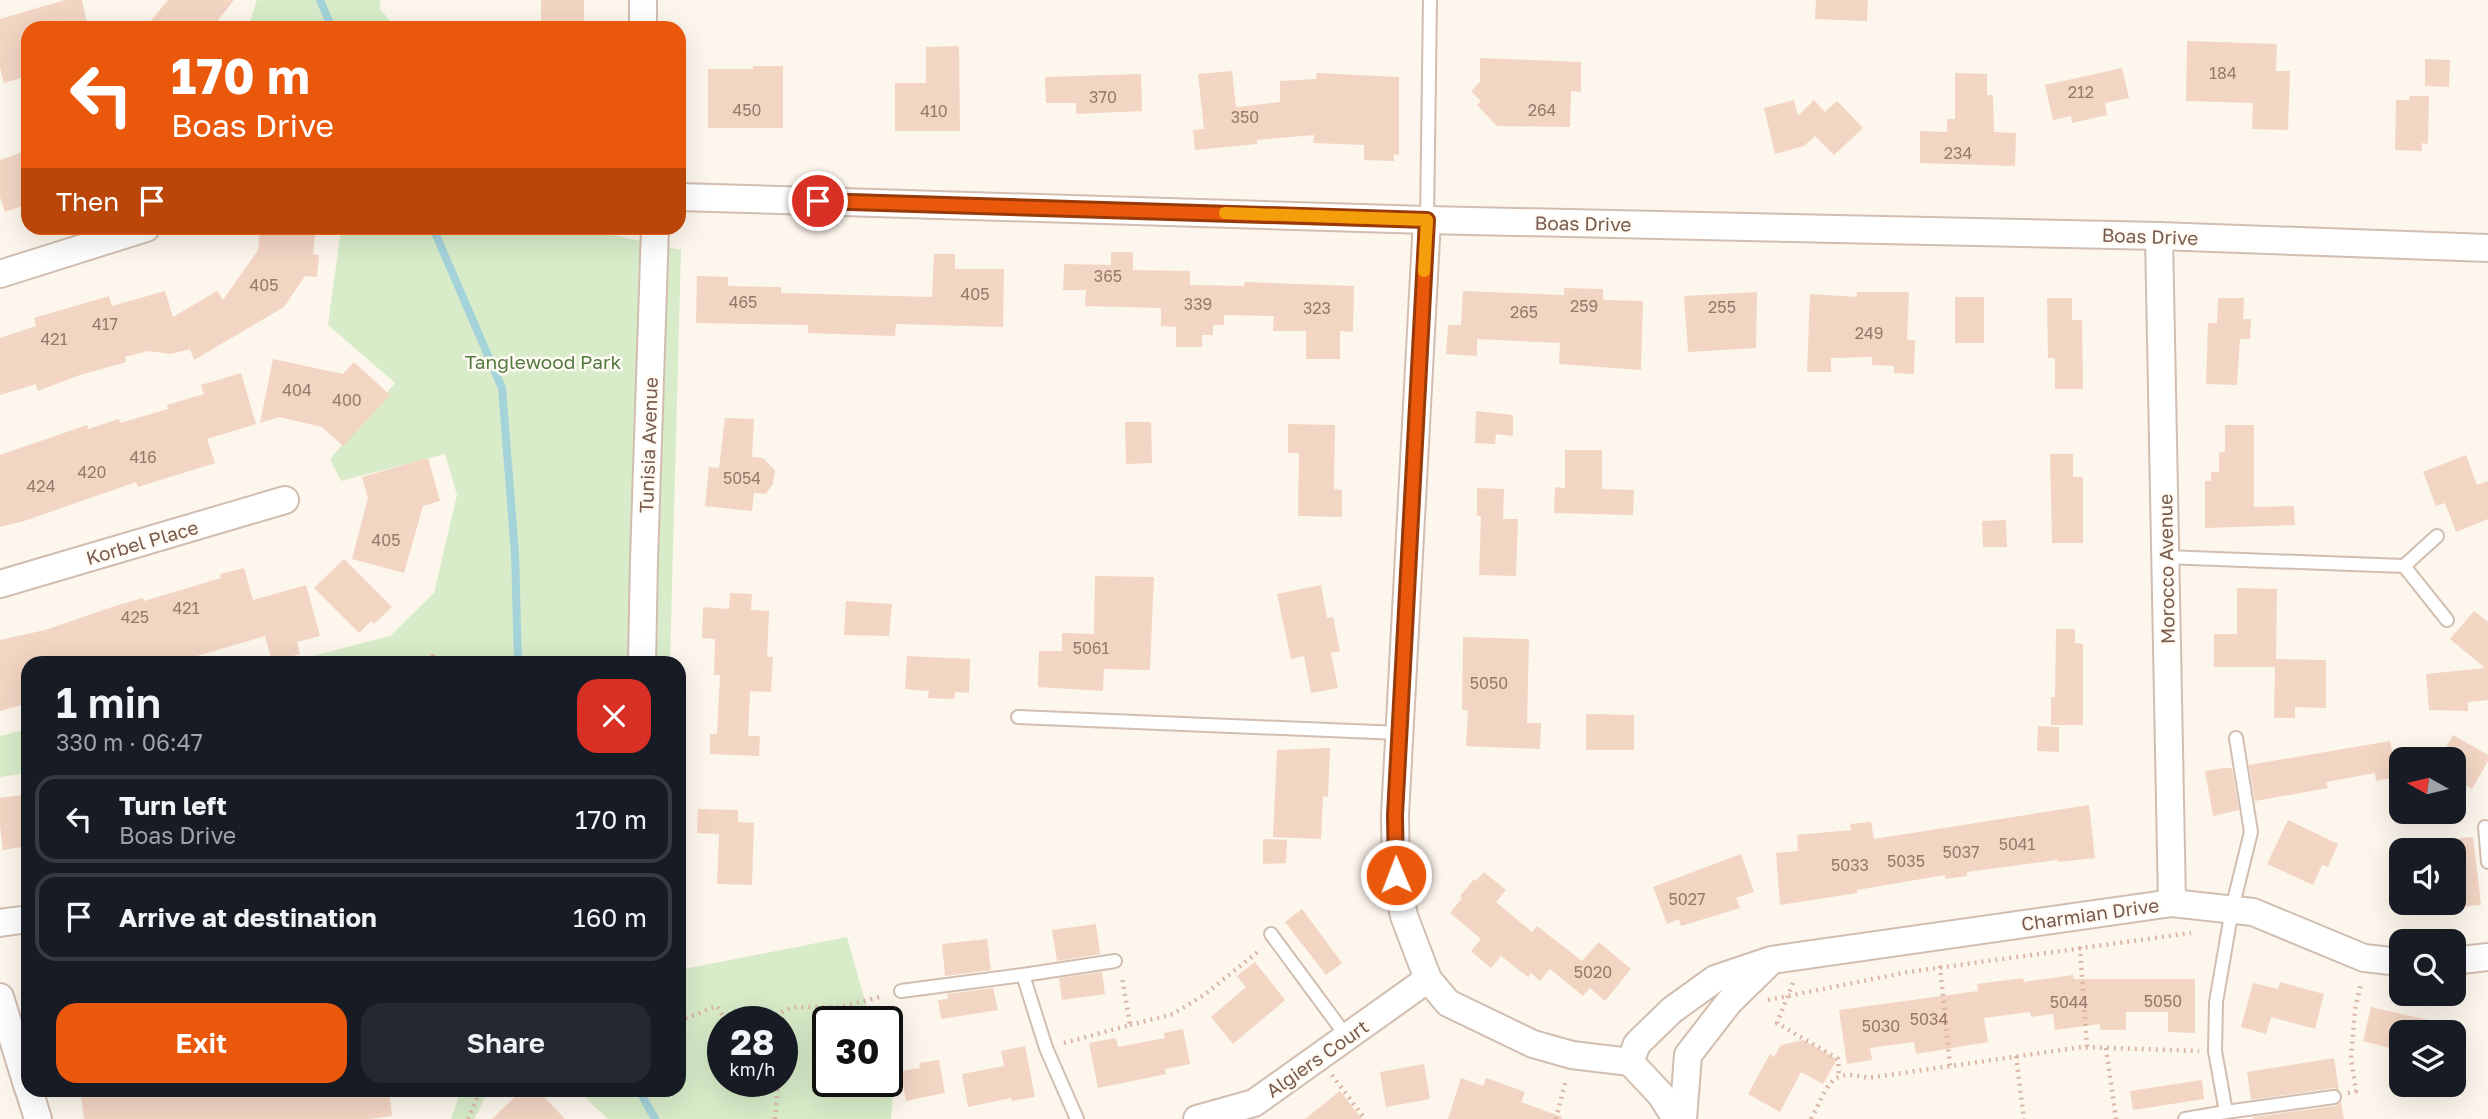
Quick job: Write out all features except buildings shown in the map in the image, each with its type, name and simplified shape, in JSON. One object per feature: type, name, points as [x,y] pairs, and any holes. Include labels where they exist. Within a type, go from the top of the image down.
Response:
[{"type":"street","points":[[642,21],[643,0]]},
{"type":"street","name":"Boas Drive","points":[[686,197],[1427,220],[2159,236],[2488,248]]},
{"type":"street","points":[[1427,220],[1395,815],[1396,875],[1404,916],[1429,979],[1448,1003],[1533,1044],[1573,1055],[1630,1062],[1661,1095],[1676,1119]]},
{"type":"street","points":[[0,274],[124,235]]},
{"type":"street","name":"Tunisia Avenue","points":[[642,656],[655,235]]},
{"type":"street","name":"Morocco Avenue","points":[[2159,236],[2172,903]]},
{"type":"street","name":"Korbel Place","points":[[0,584],[285,500]]},
{"type":"street","name":"Charmian Drive","points":[[1630,1062],[1637,1044],[1672,1010],[1715,979],[1771,960],[2172,903],[2253,912],[2366,975],[2389,966]]},
{"type":"street","points":[[0,923],[21,920]]},
{"type":"street","points":[[2466,960],[2488,957]]},
{"type":"street","points":[[1683,1119],[1688,1055],[1730,1002],[1771,960]]},
{"type":"street","name":"Algiers Court","points":[[1196,1119],[1254,1103],[1429,979]]},
{"type":"street","points":[[0,997],[21,1066]]},
{"type":"street","points":[[31,1097],[38,1119]]},
{"type":"lane","points":[[1427,220],[1430,0]]},
{"type":"lane","points":[[2165,557],[2403,566],[2437,536]]},
{"type":"lane","points":[[2403,566],[2447,620]]},
{"type":"lane","points":[[1018,716],[1399,733]]},
{"type":"lane","points":[[2226,1112],[2215,1051],[2216,1002],[2232,909],[2251,832],[2236,738]]},
{"type":"lane","points":[[2485,827],[2488,862]]},
{"type":"lane","points":[[1273,937],[1347,1037]]},
{"type":"lane","points":[[901,991],[1115,961]]},
{"type":"lane","points":[[1023,975],[1046,1048],[1077,1119]]},
{"type":"lane","points":[[2185,1119],[2334,1097]]},
{"type":"path","points":[[433,656],[434,650]]},
{"type":"path","points":[[2079,916],[2087,1047]]},
{"type":"path","points":[[1760,1002],[1940,967],[2080,947],[2191,933],[2228,937]]},
{"type":"path","points":[[1937,936],[1950,1066]]},
{"type":"path","points":[[1046,1048],[1173,1014],[1204,995],[1273,937]]},
{"type":"path","points":[[1805,955],[1777,1023],[1838,1059],[1839,1077]]},
{"type":"path","points":[[1115,961],[1119,959],[1130,1025]]},
{"type":"path","points":[[2349,980],[2366,975]]},
{"type":"path","points":[[2334,1097],[2356,1091],[2351,1058],[2355,1010],[2366,975]]},
{"type":"path","points":[[798,1007],[841,1007],[901,991]]},
{"type":"path","points":[[686,1018],[707,1010]]},
{"type":"path","points":[[1811,1119],[1833,1079],[1848,1072],[1868,1078],[2087,1047],[2215,1051]]},
{"type":"path","points":[[2106,1048],[2116,1119]]},
{"type":"path","points":[[1556,1119],[1573,1055]]},
{"type":"path","points":[[2016,1056],[2024,1119]]},
{"type":"path","points":[[1318,1057],[1365,1119]]},
{"type":"path","points":[[468,1119],[478,1097]]},
{"type":"path","points":[[775,1119],[777,1097]]},
{"type":"green space","points":[[257,0],[380,0],[380,9],[390,21],[250,21]]},
{"type":"green space","name":"Tanglewood Park","points":[[340,235],[613,235],[681,250],[670,656],[312,656],[390,636],[434,593],[457,495],[445,454],[341,481],[330,459],[395,383],[328,325]]},
{"type":"green space","points":[[21,731],[21,774],[0,777],[0,736]]},
{"type":"green space","points":[[847,937],[866,1006],[812,1006],[812,1097],[893,1097],[891,1119],[608,1119],[584,1097],[686,1097],[686,969]]},
{"type":"green space","points":[[459,1097],[485,1097],[474,1119],[451,1119]]},
{"type":"waterway","points":[[320,0],[329,21]]},
{"type":"waterway","points":[[436,235],[502,388],[515,553],[518,656]]},
{"type":"waterway","points":[[643,1097],[655,1119]]},
{"type":"slow traffic","points":[[1225,213],[1427,220],[1424,271]]},
{"type":"route","points":[[818,201],[1427,220],[1395,815],[1396,875]]}]
